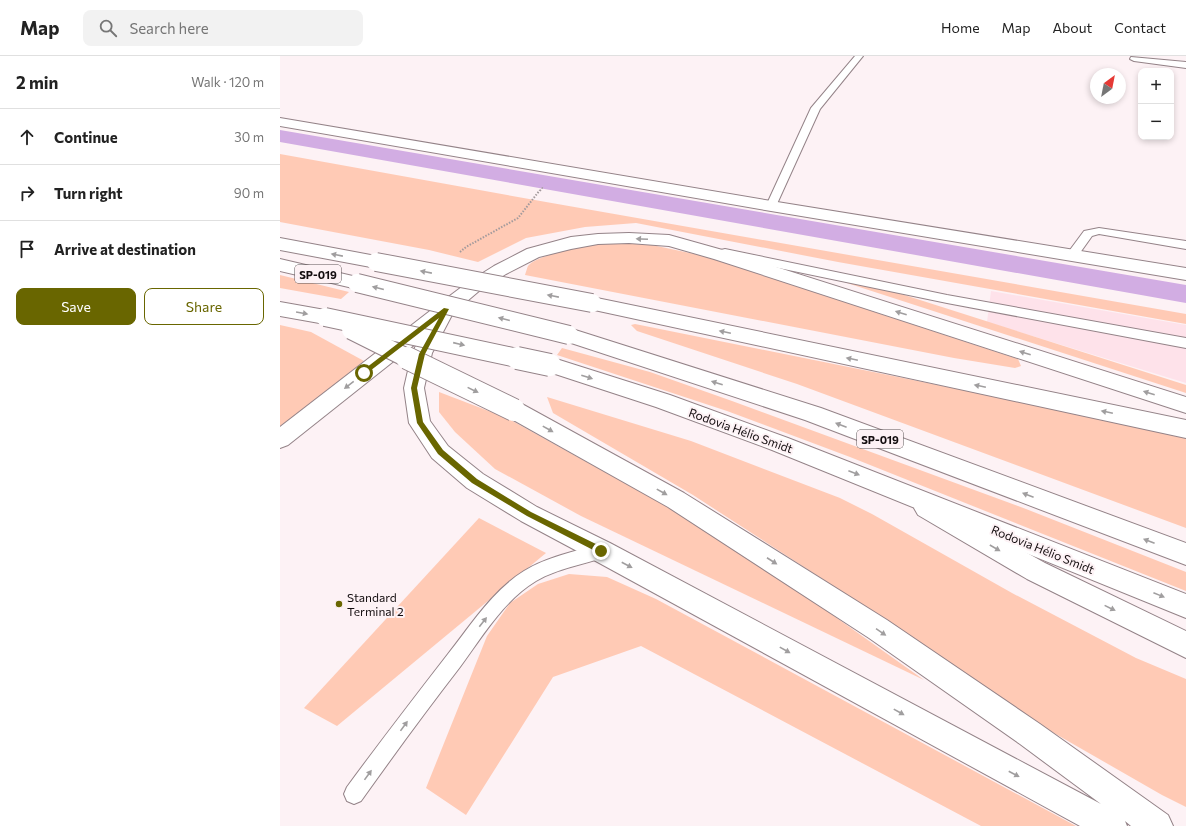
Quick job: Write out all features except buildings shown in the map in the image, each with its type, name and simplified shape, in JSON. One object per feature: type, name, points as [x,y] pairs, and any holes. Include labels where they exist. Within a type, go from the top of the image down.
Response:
[{"type":"main road","points":[[280,122],[771,206],[1073,254],[1186,274]]},
{"type":"main road","points":[[280,439],[473,287],[500,270],[533,253],[572,243],[598,239],[629,238],[669,241],[779,274],[1186,405]]},
{"type":"main road","points":[[280,244],[592,303],[1186,429]]},
{"type":"main road","name":"SP-019","points":[[280,265],[569,335],[813,414],[1186,554]]},
{"type":"main road","name":"Rodovia Hélio Smidt","points":[[280,309],[430,338],[550,365],[663,401],[888,486],[1186,606]]},
{"type":"main road","points":[[446,309],[422,354],[414,388],[420,423],[440,452],[475,481],[529,514],[601,551],[1111,826]]},
{"type":"main road","points":[[325,317],[514,410],[676,500],[872,625],[1030,734],[1157,826]]},
{"type":"main road","points":[[888,486],[1036,571],[1186,645]]},
{"type":"lane","points":[[771,206],[816,108],[859,56]]},
{"type":"lane","points":[[1134,58],[1186,65]]},
{"type":"lane","points":[[1073,254],[1088,233],[1099,231],[1186,245]]},
{"type":"lane","points":[[669,241],[947,299],[1186,343]]},
{"type":"lane","points":[[354,794],[407,720],[496,605],[519,583],[538,572],[560,562],[601,551]]},
{"type":"shaded area","points":[[280,154],[1186,314],[1186,324],[838,262],[636,223],[585,227],[526,238],[478,262],[429,250],[280,222]]},
{"type":"shaded area","points":[[602,242],[652,245],[704,256],[1018,359],[1021,366],[1015,368],[954,358],[525,275],[528,266],[541,258],[562,251]]},
{"type":"shaded area","points":[[280,275],[349,292],[341,299],[280,288]]},
{"type":"shaded area","points":[[847,283],[873,285],[1186,385],[1186,393]]},
{"type":"shaded area","points":[[991,291],[1186,325],[1186,383],[987,322]]},
{"type":"shaded area","points":[[635,324],[1101,418],[1186,437],[1186,528],[797,384],[637,331],[631,325]]},
{"type":"shaded area","points":[[280,325],[311,332],[364,361],[304,410],[280,426]]},
{"type":"shaded area","points":[[562,348],[650,372],[1026,509],[1186,572],[1186,591],[850,457],[727,411],[557,355]]},
{"type":"shaded area","points":[[439,392],[507,418],[726,539],[924,680],[581,516],[495,469],[455,432],[439,412]]},
{"type":"shaded area","points":[[547,397],[691,441],[840,498],[872,514],[1012,593],[1136,658],[1186,679],[1186,807],[1162,795],[1026,717],[867,608],[693,495],[553,413]]},
{"type":"shaded area","points":[[479,518],[546,553],[337,726],[304,708]]},
{"type":"shaded area","points":[[569,574],[607,577],[656,599],[1076,826],[981,826],[641,646],[553,677],[466,815],[426,788],[487,636],[510,603],[538,584]]},
{"type":"waterway","points":[[280,136],[1186,294]]},
{"type":"place","name":"Standard Terminal 2","points":[[339,604]]},
{"type":"route","points":[[364,373],[446,309],[422,354],[414,388],[420,423],[440,452],[475,481],[529,514],[601,551]]}]
